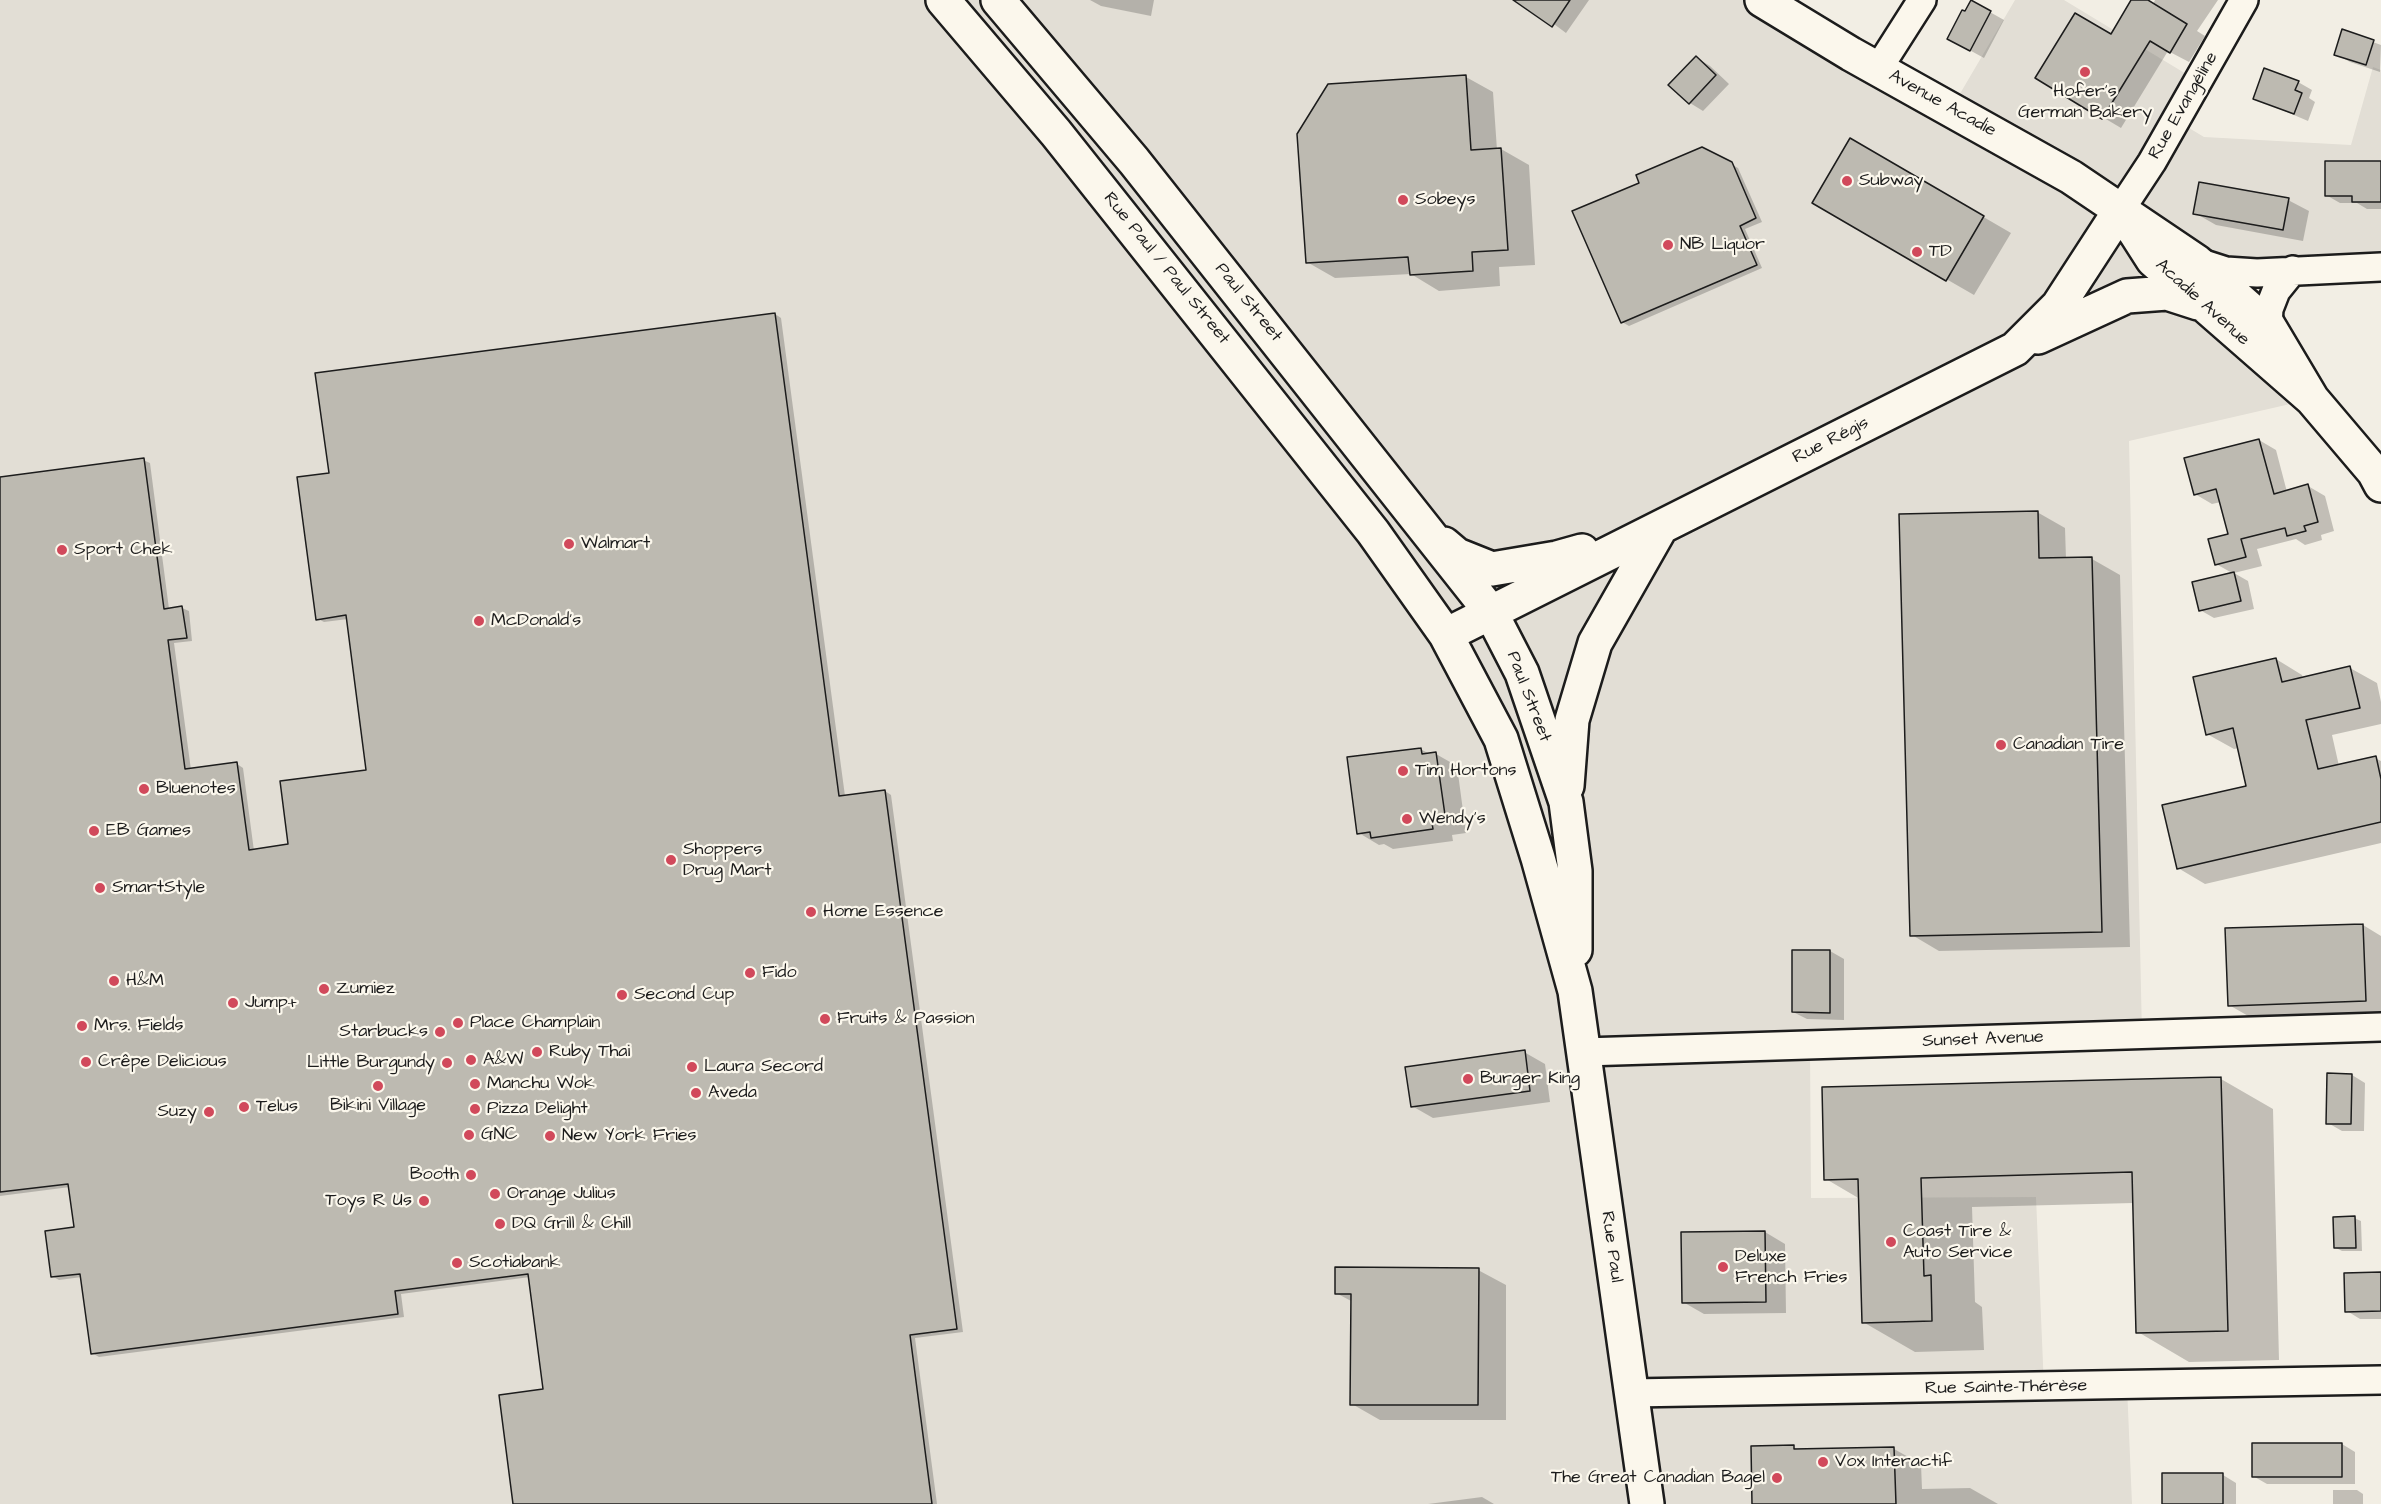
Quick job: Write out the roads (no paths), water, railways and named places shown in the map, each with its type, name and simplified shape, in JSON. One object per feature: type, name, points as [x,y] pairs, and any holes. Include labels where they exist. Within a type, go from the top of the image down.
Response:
[{"type":"main road","name":"Paul Street","points":[[998,0],[1134,161],[1490,611],[1522,673],[1566,802],[1575,872],[1575,991]]},
{"type":"main road","name":"Avenue Acadie","points":[[1762,0],[1878,69],[2071,177],[2121,210]]},
{"type":"main road","name":"Rue Paul / Paul Street","points":[[943,4],[1063,142],[1373,532],[1446,635]]},
{"type":"main road","name":"Acadie Avenue","points":[[2121,210],[2197,262],[2268,325],[2312,399]]},
{"type":"main road","name":"Acadie Avenue","points":[[2121,210],[2153,260],[2312,399],[2374,472],[2381,485]]},
{"type":"main road","name":"Rue Régis","points":[[1446,635],[2015,349],[2058,306],[2121,210]]},
{"type":"main road","points":[[2015,349],[2083,314],[2127,296],[2167,292],[2202,304]]},
{"type":"main road","points":[[1425,528],[1457,555],[1492,569],[1557,558],[1661,526]]},
{"type":"main road","points":[[1566,802],[1572,720],[1594,643],[1661,526]]},
{"type":"main road","points":[[1446,635],[1500,739],[1538,858],[1575,991]]},
{"type":"main road","name":"Rue Paul","points":[[1575,991],[1647,1504]]},
{"type":"street","points":[[1878,69],[1922,0]]},
{"type":"street","name":"Rue Evangéline","points":[[2121,210],[2152,162],[2244,0]]},
{"type":"street","points":[[2197,262],[2226,271],[2257,273],[2381,267]]},
{"type":"street","points":[[2268,325],[2269,309],[2276,291],[2293,270]]},
{"type":"street","name":"Sunset Avenue","points":[[1584,1052],[2381,1027]]},
{"type":"street","name":"Rue Sainte-Thérèse","points":[[1631,1394],[2381,1380]]},
{"type":"place","name":"Hofer's German Bakery","points":[[2085,72]]},
{"type":"place","name":"Subway","points":[[1847,181]]},
{"type":"place","name":"Sobeys","points":[[1403,200]]},
{"type":"place","name":"NB Liquor","points":[[1668,245]]},
{"type":"place","name":"TD","points":[[1917,252]]},
{"type":"place","name":"Walmart","points":[[569,544]]},
{"type":"place","name":"Sport Chek","points":[[62,550]]},
{"type":"place","name":"McDonald's","points":[[479,621]]},
{"type":"place","name":"Canadian Tire","points":[[2001,745]]},
{"type":"place","name":"Tim Hortons","points":[[1403,771]]},
{"type":"place","name":"Bluenotes","points":[[144,789]]},
{"type":"place","name":"Wendy's","points":[[1407,819]]},
{"type":"place","name":"EB Games","points":[[94,831]]},
{"type":"place","name":"Shoppers Drug Mart","points":[[671,860]]},
{"type":"place","name":"SmartStyle","points":[[100,888]]},
{"type":"place","name":"Home Essence","points":[[811,912]]},
{"type":"place","name":"Fido","points":[[750,973]]},
{"type":"place","name":"H&M","points":[[114,981]]},
{"type":"place","name":"Zumiez","points":[[324,989]]},
{"type":"place","name":"Second Cup","points":[[622,995]]},
{"type":"place","name":"Jump+","points":[[233,1003]]},
{"type":"place","name":"Fruits & Passion","points":[[825,1019]]},
{"type":"place","name":"Place Champlain","points":[[458,1023]]},
{"type":"place","name":"Mrs. Fields","points":[[82,1026]]},
{"type":"place","name":"Starbucks","points":[[440,1032]]},
{"type":"place","name":"Ruby Thai","points":[[537,1052]]},
{"type":"place","name":"A&W","points":[[471,1060]]},
{"type":"place","name":"Crêpe Delicious","points":[[86,1062]]},
{"type":"place","name":"Little Burgundy","points":[[447,1063]]},
{"type":"place","name":"Laura Secord","points":[[692,1067]]},
{"type":"place","name":"Burger King","points":[[1468,1079]]},
{"type":"place","name":"Manchu Wok","points":[[475,1084]]},
{"type":"place","name":"Bikini Village","points":[[378,1086]]},
{"type":"place","name":"Aveda","points":[[696,1093]]},
{"type":"place","name":"Telus","points":[[244,1107]]},
{"type":"place","name":"Pizza Delight","points":[[475,1109]]},
{"type":"place","name":"Suzy","points":[[209,1112]]},
{"type":"place","name":"GNC","points":[[469,1135]]},
{"type":"place","name":"New York Fries","points":[[550,1136]]},
{"type":"place","name":"Booth","points":[[471,1175]]},
{"type":"place","name":"Orange Julius","points":[[495,1194]]},
{"type":"place","name":"Toys R Us","points":[[424,1201]]},
{"type":"place","name":"DQ Grill & Chill","points":[[500,1224]]},
{"type":"place","name":"Coast Tire & Auto Service","points":[[1891,1242]]},
{"type":"place","name":"Scotiabank","points":[[457,1263]]},
{"type":"place","name":"Deluxe French Fries","points":[[1723,1267]]},
{"type":"place","name":"Vox Interactif","points":[[1823,1462]]},
{"type":"place","name":"The Great Canadian Bagel","points":[[1777,1478]]}]
